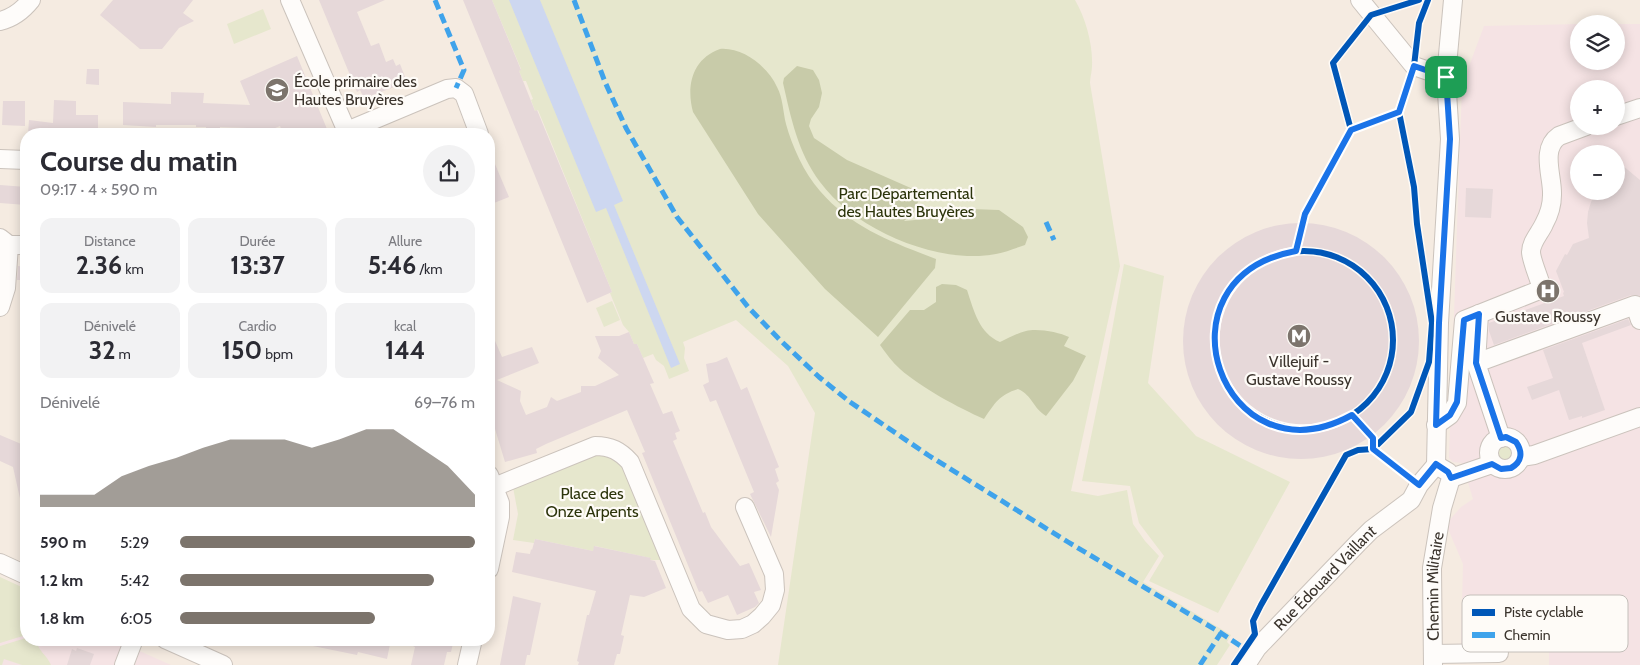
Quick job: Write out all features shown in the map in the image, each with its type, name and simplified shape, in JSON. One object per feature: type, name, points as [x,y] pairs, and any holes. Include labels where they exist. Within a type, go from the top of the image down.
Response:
[{"type":"street","points":[[0,21],[6,20],[23,10],[31,0]]},
{"type":"street","points":[[290,0],[345,128]]},
{"type":"street","points":[[1360,0],[1414,66],[1446,77]]},
{"type":"street","points":[[1453,0],[1446,77],[1450,139],[1439,323],[1436,464],[1448,472],[1451,478],[1492,464]]},
{"type":"street","points":[[356,128],[447,89],[456,88],[464,94],[477,128]]},
{"type":"street","points":[[1625,113],[1640,108]]},
{"type":"street","points":[[1436,425],[1450,415],[1457,402],[1464,320],[1542,289],[1531,253],[1552,203],[1549,163],[1550,149],[1555,138],[1570,132]]},
{"type":"street","points":[[0,159],[20,160]]},
{"type":"street","points":[[0,306],[6,288],[12,243]]},
{"type":"street","points":[[1476,363],[1635,305],[1640,320]]},
{"type":"street","points":[[1479,314],[1476,363],[1501,438]]},
{"type":"street","points":[[1521,457],[1534,455],[1640,417]]},
{"type":"street","points":[[1506,437],[1516,442],[1519,446],[1521,457],[1518,463],[1511,468],[1501,469],[1492,464],[1489,448],[1496,440],[1506,437]]},
{"type":"street","points":[[495,480],[595,446],[605,446],[623,454],[630,462],[692,608],[706,624],[728,630],[742,629],[753,624],[771,605],[775,590],[774,574],[745,507]]},
{"type":"street","name":"Rue Édouard Vaillant","points":[[1246,665],[1257,648],[1357,544],[1411,500],[1419,485],[1436,464]]},
{"type":"street","name":"Chemin Militaire","points":[[1433,660],[1432,568],[1442,508],[1451,478]]},
{"type":"street","points":[[495,491],[500,504],[500,517],[495,541]]},
{"type":"street","points":[[0,563],[20,572]]},
{"type":"street","points":[[124,665],[131,646]]},
{"type":"street","points":[[181,646],[223,665]]},
{"type":"street","points":[[467,665],[471,646]]},
{"type":"street","points":[[1433,660],[1499,653]]},
{"type":"shaded area","name":"Gustave Roussy","points":[[1570,24],[1570,70],[1625,70],[1625,24],[1640,24],[1640,665],[1549,665],[1549,652],[1628,652],[1628,595],[1462,595],[1463,564],[1446,524],[1461,507],[1473,499],[1462,463],[1453,462],[1449,458],[1462,85],[1484,26]]},
{"type":"shaded area","points":[[0,578],[20,587],[20,646],[133,646],[135,649],[171,665],[0,665]]},
{"type":"shaded area","name":"Gustave Roussy","points":[[1462,606],[1462,647],[1461,647]]},
{"type":"green space","name":"Parc Départemental des Hautes Bruyères","points":[[492,0],[1075,0],[1090,41],[1092,68],[1090,83],[1120,266],[1071,491],[1098,496],[1127,490],[1133,524],[1159,556],[1143,582],[1231,635],[1227,642],[1230,645],[1217,665],[778,665],[815,413],[788,366],[736,320],[683,342],[685,348],[684,358],[689,371],[669,379],[664,366],[656,360],[653,354],[643,358],[637,344],[634,344],[629,332],[623,325],[610,293],[612,292],[538,110],[535,111],[531,100],[533,99],[526,81],[523,81],[519,71],[521,69]]},
{"type":"green space","points":[[263,9],[271,29],[234,44],[227,24]]},
{"type":"green space","points":[[720,49],[729,49],[746,55],[768,72],[781,96],[786,124],[799,159],[814,184],[832,204],[859,224],[888,240],[936,259],[935,268],[878,337],[825,289],[758,214],[693,112],[690,93],[693,74],[703,59]]},
{"type":"green space","points":[[797,66],[813,70],[819,80],[822,93],[819,107],[809,126],[814,138],[847,160],[913,189],[918,202],[914,212],[904,221],[937,218],[972,209],[999,210],[1023,227],[1028,237],[1025,245],[996,254],[973,256],[949,254],[924,249],[899,240],[876,229],[854,215],[835,199],[820,182],[812,171],[801,147],[792,122],[783,83],[784,78]]},
{"type":"green space","points":[[1124,264],[1164,276],[1148,383],[1196,436],[1290,482],[1218,613],[1149,581],[1164,556],[1139,523],[1130,486],[1082,481]]},
{"type":"green space","points":[[942,284],[956,285],[967,290],[982,327],[1000,342],[1026,331],[1048,331],[1069,337],[1064,346],[1086,356],[1073,381],[1046,416],[1041,413],[1027,395],[1018,389],[998,400],[984,419],[918,383],[900,369],[889,357],[880,345],[910,310],[924,310],[936,302],[936,287]]},
{"type":"green space","points":[[612,301],[620,320],[604,327],[596,308]]},
{"type":"green space","points":[[1506,443],[1513,446],[1516,453],[1513,460],[1506,463],[1499,460],[1496,453],[1499,446]]},
{"type":"green space","name":"Place des Onze Arpents","points":[[599,453],[623,463],[663,560],[650,560],[650,558],[595,546],[593,551],[535,539],[534,543],[513,540],[518,514],[513,487]]},
{"type":"green space","points":[[0,577],[20,586],[20,637],[0,643]]},
{"type":"green space","points":[[20,640],[20,646],[38,646],[51,665],[22,665],[4,659],[2,665],[0,665],[0,646]]},
{"type":"water","points":[[509,0],[540,0],[623,201],[614,205],[680,364],[671,368],[606,208],[596,212]]},
{"type":"building","points":[[113,0],[193,0],[183,13],[194,21],[179,28],[162,49],[140,49],[100,15]]},
{"type":"building","points":[[319,0],[385,0],[357,12],[371,46],[379,43],[386,62],[393,59],[396,66],[400,64],[407,82],[364,98],[360,90],[357,92]]},
{"type":"building","points":[[463,0],[492,0],[521,70],[519,71],[535,111],[537,110],[612,292],[587,303]]},
{"type":"building","points":[[297,56],[327,128],[281,128],[280,126],[275,128],[206,128],[196,127],[196,125],[156,125],[156,127],[123,125],[123,102],[171,104],[171,92],[204,93],[203,103],[250,105],[240,81]]},
{"type":"building","points":[[87,69],[99,69],[99,85],[86,84]]},
{"type":"building","points":[[54,100],[76,101],[76,115],[98,115],[98,128],[28,128],[29,120],[53,123]]},
{"type":"building","points":[[3,101],[25,101],[25,126],[2,125]]},
{"type":"building","points":[[495,164],[509,197],[495,203]]},
{"type":"building","name":"Gustave Roussy","points":[[1625,168],[1640,180],[1640,296],[1631,295],[1494,345],[1489,331],[1489,323],[1564,296],[1556,271],[1573,244],[1589,238],[1587,223],[1592,200],[1625,200]]},
{"type":"building","points":[[0,185],[20,187],[20,205],[0,203]]},
{"type":"building","points":[[1466,188],[1493,189],[1491,218],[1465,217]]},
{"type":"building","name":"Villejuif - Gustave Roussy","points":[[1301,223],[1324,226],[1346,232],[1376,250],[1392,266],[1410,296],[1416,318],[1419,341],[1416,364],[1410,386],[1392,416],[1376,432],[1346,450],[1324,456],[1301,459],[1278,456],[1256,450],[1226,432],[1210,416],[1192,386],[1186,364],[1183,341],[1186,318],[1192,296],[1210,266],[1226,250],[1256,232],[1278,226]]},
{"type":"building","points":[[18,266],[20,266],[20,280],[17,280]]},
{"type":"building","points":[[1628,319],[1631,325],[1582,343],[1605,410],[1582,418],[1582,416],[1569,420],[1559,390],[1532,400],[1527,387],[1553,378],[1543,350]]},
{"type":"building","points":[[629,332],[634,344],[637,344],[654,383],[650,384],[663,414],[672,411],[680,431],[675,433],[677,439],[673,441],[703,513],[705,512],[711,527],[740,566],[749,563],[761,590],[754,592],[759,603],[755,607],[737,615],[728,595],[708,603],[702,591],[699,592],[642,453],[645,452],[627,410],[546,444],[536,449],[537,453],[505,462],[495,429],[495,341],[502,357],[532,347],[539,363],[497,380],[521,391],[520,401],[526,415],[547,407],[551,397],[557,401],[581,392],[581,386],[595,386],[619,375],[598,358],[601,351],[595,336],[619,336]]},
{"type":"building","points":[[727,357],[741,390],[747,387],[779,467],[775,469],[779,481],[776,483],[779,490],[771,537],[750,494],[754,492],[716,400],[710,402],[703,385],[709,382],[706,364]]},
{"type":"building","points":[[0,435],[20,443],[20,498],[13,467],[0,461]]},
{"type":"building","points":[[535,539],[593,551],[594,546],[651,558],[650,560],[655,561],[666,588],[644,597],[630,595],[621,635],[624,636],[620,654],[617,654],[614,665],[578,665],[579,662],[577,661],[587,615],[589,615],[596,591],[512,572],[516,552],[530,554]]},
{"type":"building","points":[[513,596],[541,603],[530,655],[527,655],[525,665],[500,665]]},
{"type":"building","points":[[313,646],[390,646],[387,659],[358,652],[357,655]]},
{"type":"building","points":[[413,646],[452,646],[451,652],[447,652],[444,665],[411,665],[415,647]]},
{"type":"building","points":[[77,648],[94,654],[90,665],[67,665],[72,649],[76,651]]},
{"type":"marked path","points":[[435,0],[464,70],[456,88]]},
{"type":"marked path","points":[[574,0],[605,82],[626,128],[677,217],[748,307],[779,339],[819,377],[850,402],[928,455],[1248,651]]},
{"type":"marked path","points":[[1046,222],[1054,240]]},
{"type":"marked path","points":[[1200,665],[1221,633]]},
{"type":"cycle path","points":[[1296,251],[1305,214],[1351,130],[1333,63],[1371,15],[1419,0]]},
{"type":"cycle path","points":[[1234,665],[1255,634],[1253,621],[1261,605],[1346,455],[1358,450],[1373,449],[1411,412],[1429,362],[1432,323],[1417,224],[1414,187],[1399,112],[1414,66],[1419,23],[1428,0]]},
{"type":"cycle path","points":[[1313,251],[1338,257],[1346,261],[1361,271],[1373,283],[1387,306],[1392,323],[1393,340],[1392,357],[1387,374],[1373,397],[1361,409],[1338,423],[1321,428],[1295,429],[1270,423],[1262,419],[1247,409],[1235,397],[1221,374],[1216,357],[1215,331],[1221,306],[1225,298],[1235,283],[1247,271],[1270,257],[1287,252],[1313,251]]},
{"type":"cycle path","points":[[1352,415],[1373,438],[1373,449],[1419,485]]},
{"type":"place","name":"École primaire des Hautes Bruyères","points":[[277,90]]},
{"type":"place","name":"Gustave Roussy","points":[[1548,291]]},
{"type":"place","name":"Villejuif - Gustave Roussy","points":[[1299,336]]},
{"type":"route","points":[[1414,66],[1446,77],[1450,139],[1439,323],[1436,425],[1450,415],[1457,402],[1464,320],[1479,314],[1476,363],[1501,438],[1512,438],[1519,446],[1521,457],[1515,466],[1506,470],[1492,464],[1451,478],[1448,472],[1436,464],[1419,485],[1373,449],[1372,435],[1352,415],[1340,422],[1311,430],[1296,430],[1282,427],[1268,423],[1255,416],[1233,396],[1225,383],[1219,370],[1214,341],[1215,326],[1225,298],[1243,275],[1268,258],[1296,251],[1305,214],[1351,130],[1399,112],[1414,66]]}]
